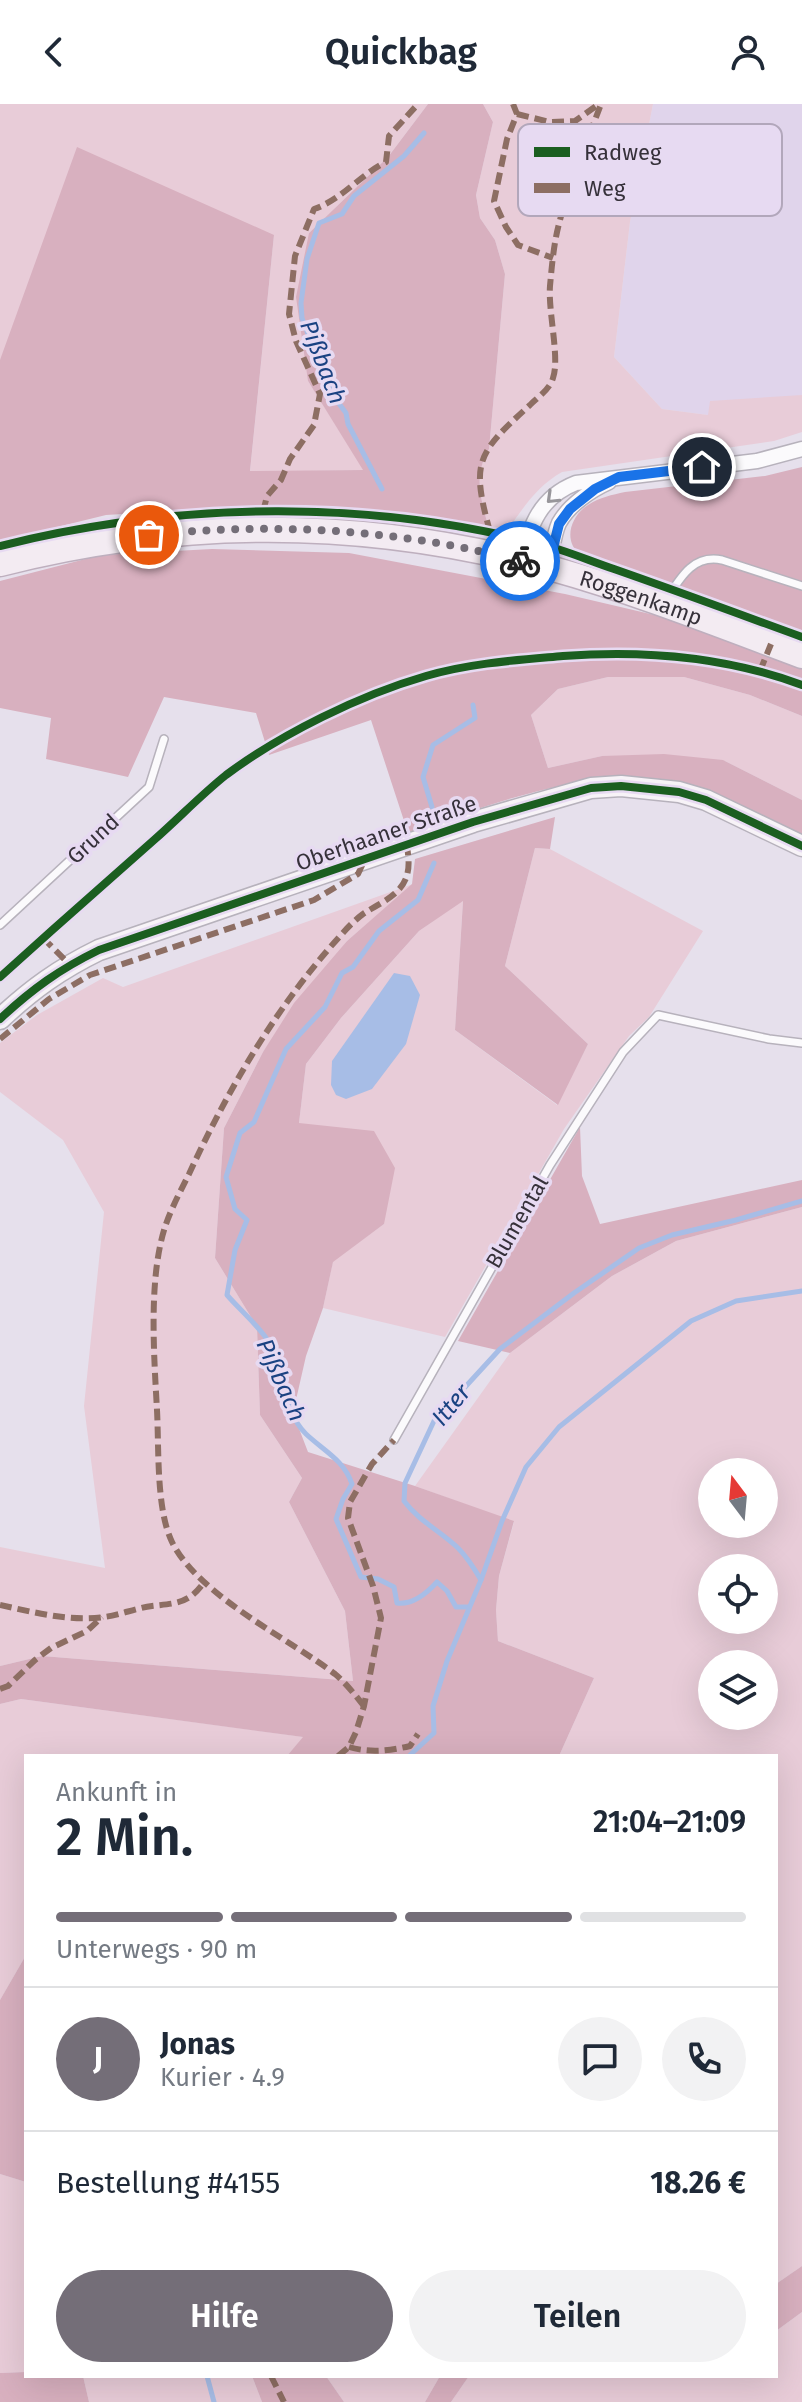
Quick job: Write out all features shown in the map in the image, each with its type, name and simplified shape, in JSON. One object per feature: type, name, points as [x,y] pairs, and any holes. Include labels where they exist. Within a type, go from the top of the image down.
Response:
[{"type":"main road","name":"Roggenkamp","points":[[0,564],[105,541],[192,531],[245,528],[339,531],[405,538],[462,547],[548,568],[663,605],[802,656]]},
{"type":"street","points":[[521,561],[532,528],[546,501],[559,489],[576,483],[757,461],[802,449]]},
{"type":"street","points":[[548,568],[559,524],[570,509],[595,489],[619,477]]},
{"type":"street","name":"Oberhaaner Straße","points":[[0,1019],[45,980],[99,950],[473,822],[591,788],[621,786],[679,792],[706,800],[802,846]]},
{"type":"lane","points":[[663,605],[689,568],[710,558],[802,586]]},
{"type":"lane","name":"Grund","points":[[0,925],[149,787],[164,739]]},
{"type":"lane","name":"Blumental","points":[[394,1440],[574,1126],[623,1052],[658,1015],[802,1043]]},
{"type":"shaded area","points":[[0,104],[428,104],[388,157],[309,233],[308,381],[364,470],[250,472],[274,235],[0,360]]},
{"type":"shaded area","points":[[428,104],[483,104],[493,122],[476,195],[480,218],[495,240],[505,274],[489,449],[480,479],[481,499],[489,530],[259,506],[106,515],[0,541],[0,360],[77,147],[274,235],[250,471],[363,470],[308,381],[296,297],[309,233],[388,157]]},
{"type":"shaded area","points":[[483,104],[653,104],[649,124],[518,124],[518,216],[631,216],[614,357],[662,409],[708,415],[710,401],[802,395],[802,432],[774,441],[562,472],[538,491],[507,531],[489,530],[480,479],[489,449],[505,274],[495,240],[480,218],[476,195],[493,122]]},
{"type":"shaded area","points":[[653,104],[802,104],[802,395],[708,415],[662,409],[614,357],[631,216],[782,216],[782,124],[649,124]]},
{"type":"shaded area","points":[[802,467],[802,641],[578,553],[573,547],[570,534],[574,521],[582,509],[597,500],[625,492],[765,476]]},
{"type":"shaded area","points":[[212,549],[349,553],[565,594],[693,624],[802,664],[802,716],[750,695],[684,677],[608,677],[558,689],[531,715],[548,768],[602,756],[664,754],[723,760],[802,800],[802,837],[689,785],[641,777],[608,778],[538,791],[408,833],[371,720],[269,755],[256,713],[164,697],[128,777],[46,759],[51,718],[0,708],[0,581],[101,555]]},
{"type":"shaded area","points":[[608,677],[684,677],[750,695],[802,716],[802,800],[725,761],[602,756],[548,768],[531,715],[558,689]]},
{"type":"shaded area","points":[[555,817],[550,849],[535,848],[505,966],[588,1044],[558,1105],[455,1030],[463,901],[419,931],[341,1018],[306,1064],[299,1123],[374,1131],[395,1168],[384,1224],[333,1262],[293,1413],[308,1452],[514,1521],[499,1576],[496,1610],[498,1641],[594,1678],[560,1754],[289,1754],[303,1737],[21,1699],[0,1704],[0,1666],[42,1656],[353,1681],[345,1611],[289,1502],[302,1478],[260,1415],[257,1327],[215,1258],[224,1128],[263,1052],[294,1003],[347,941],[412,884],[415,859]]},
{"type":"shaded area","points":[[535,848],[550,849],[703,931],[649,1017],[629,1036],[564,1129],[445,1337],[323,1308],[333,1261],[384,1224],[299,1123],[306,1064],[341,1018],[419,931],[463,900],[455,1030],[557,1105],[588,1044],[505,966]]},
{"type":"shaded area","points":[[413,884],[347,941],[263,1052],[224,1128],[215,1258],[257,1327],[260,1415],[302,1478],[289,1502],[345,1611],[353,1681],[42,1656],[0,1666],[0,1547],[105,1568],[84,1406],[104,1212],[63,1140],[0,1092],[0,1043],[37,1015],[103,978],[123,987]]},
{"type":"shaded area","points":[[580,1127],[582,1176],[600,1224],[802,1180],[802,1207],[676,1241],[612,1276],[510,1353],[458,1341]]},
{"type":"shaded area","points":[[802,1207],[802,2266],[778,2283],[778,1754],[560,1754],[594,1678],[498,1641],[496,1610],[499,1576],[514,1522],[415,1486],[510,1353],[612,1276],[676,1241]]},
{"type":"shaded area","points":[[21,1699],[304,1737],[289,1754],[24,1754],[24,1958],[0,2000],[0,1704]]},
{"type":"shaded area","points":[[24,1958],[24,2181],[0,2174],[0,2000]]},
{"type":"shaded area","points":[[0,2174],[24,2181],[24,2372],[0,2373]]},
{"type":"shaded area","points":[[802,2266],[802,2312],[778,2330],[778,2283]]},
{"type":"shaded area","points":[[802,2312],[802,2402],[451,2402],[468,2378],[778,2378],[778,2330]]},
{"type":"shaded area","points":[[24,2372],[24,2378],[83,2378],[89,2402],[0,2402],[0,2373]]},
{"type":"shaded area","points":[[83,2378],[253,2378],[262,2402],[89,2402]]},
{"type":"shaded area","points":[[253,2378],[327,2378],[344,2402],[262,2402]]},
{"type":"shaded area","points":[[327,2378],[439,2378],[425,2402],[344,2402]]},
{"type":"shaded area","points":[[439,2378],[468,2378],[451,2402],[425,2402]]},
{"type":"water","points":[[394,973],[410,976],[420,995],[406,1044],[372,1089],[346,1099],[336,1095],[331,1085],[332,1061]]},
{"type":"waterway","name":"Pißbach","points":[[382,489],[348,424],[346,413],[331,393],[328,375],[319,364],[302,318],[301,303],[307,259],[319,223],[342,214],[354,196],[404,156],[424,133]]},
{"type":"waterway","name":"Pißbach","points":[[432,807],[423,777],[433,745],[475,718],[473,705]]},
{"type":"waterway","name":"Pißbach","points":[[434,863],[418,900],[379,931],[353,967],[342,973],[325,1007],[286,1049],[254,1122],[240,1133],[226,1177],[235,1209],[247,1220],[235,1250],[227,1295],[269,1342],[298,1425],[339,1462],[352,1484],[336,1519],[361,1577],[378,1579],[394,1587],[397,1603],[419,1597],[437,1582],[447,1591],[456,1607],[469,1607]]},
{"type":"waterway","name":"Itter","points":[[411,1754],[434,1733],[433,1706],[447,1661],[481,1580],[458,1548],[404,1501],[405,1483],[434,1421],[500,1349],[639,1248],[672,1235],[802,1201]]},
{"type":"waterway","points":[[481,1580],[526,1467],[559,1427],[691,1321],[736,1301],[802,1291]]},
{"type":"waterway","name":"Itter","points":[[208,2378],[214,2402]]},
{"type":"marked path","points":[[263,512],[267,496],[281,480],[290,459],[314,425],[320,394],[296,341],[289,314],[295,256],[314,209],[333,200],[386,162],[389,136],[418,104]]},
{"type":"marked path","points":[[513,104],[517,114],[507,139],[494,201],[518,245],[553,258]]},
{"type":"marked path","points":[[517,114],[550,122],[575,121],[599,104]]},
{"type":"marked path","points":[[594,124],[601,104]]},
{"type":"marked path","points":[[490,532],[481,490],[483,461],[498,436],[543,393],[553,378],[555,359],[550,297],[555,244],[561,216]]},
{"type":"marked path","points":[[760,671],[771,644]]},
{"type":"marked path","points":[[364,1706],[335,1674],[223,1598],[202,1580],[172,1542],[163,1513],[159,1478],[154,1291],[160,1245],[168,1218],[238,1079],[256,1048],[318,962],[354,921],[400,888],[408,871],[407,845]]},
{"type":"marked path","points":[[0,1039],[49,999],[90,975],[314,900],[358,874],[365,859]]},
{"type":"marked path","points":[[43,938],[74,969]]},
{"type":"marked path","points":[[340,1754],[349,1747],[364,1706],[381,1618],[373,1586],[348,1518],[350,1502],[372,1464],[394,1440]]},
{"type":"marked path","points":[[0,1605],[65,1617],[104,1617],[182,1601],[205,1581]]},
{"type":"marked path","points":[[0,1689],[8,1686],[51,1648],[87,1631],[102,1617]]},
{"type":"marked path","points":[[349,1747],[372,1751],[402,1748],[410,1746],[418,1734]]},
{"type":"marked path","points":[[272,2378],[284,2402]]},
{"type":"cycle path","points":[[0,546],[136,520],[206,514],[276,511],[345,513],[415,520],[483,531],[559,549],[802,637]]},
{"type":"cycle path","points":[[0,977],[226,775],[296,731],[348,705],[401,684],[460,668],[494,663],[624,654],[715,662],[802,685]]},
{"type":"cycle path","points":[[0,1019],[47,980],[99,950],[473,822],[591,788],[621,786],[679,792],[706,800],[802,846]]},
{"type":"way so far","points":[[149,535],[272,528],[339,531],[462,547],[520,561]]},
{"type":"route","points":[[520,561],[548,568],[559,524],[570,509],[595,489],[619,477],[702,467]]}]
